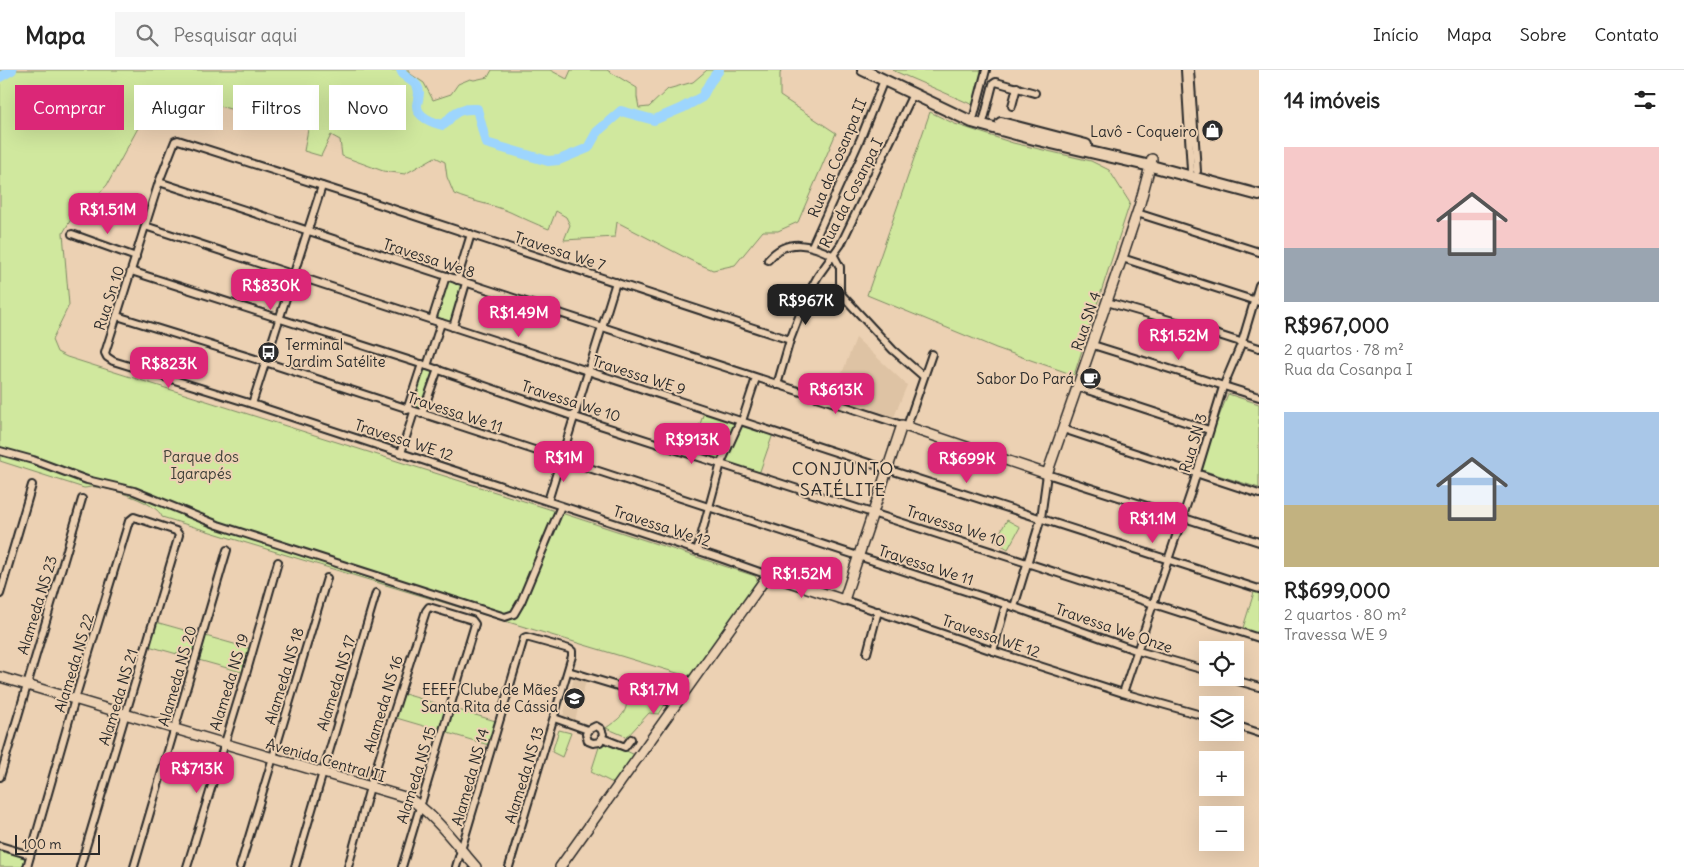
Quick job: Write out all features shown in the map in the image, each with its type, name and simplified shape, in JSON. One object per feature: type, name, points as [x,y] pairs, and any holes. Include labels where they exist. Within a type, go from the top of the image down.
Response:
[{"type":"main road","points":[[863,70],[972,122],[1043,142],[1194,171],[1259,189]]},
{"type":"main road","points":[[878,70],[979,117],[1151,162],[1259,195]]},
{"type":"main road","name":"Rua SN 4","points":[[1048,474],[1137,213],[1151,162]]},
{"type":"main road","points":[[844,600],[887,470],[904,426],[1048,474]]},
{"type":"main road","points":[[560,867],[768,575]]},
{"type":"main road","name":"Travessa WE 12","points":[[768,575],[844,600]]},
{"type":"main road","name":"Avenida Central II","points":[[0,677],[408,798],[420,805],[476,867]]},
{"type":"street","points":[[979,117],[986,70]]},
{"type":"street","points":[[1185,70],[1190,100]]},
{"type":"street","points":[[1190,70],[1194,171]]},
{"type":"street","name":"Rua da Cosanpa II","points":[[812,246],[860,140],[884,80]]},
{"type":"street","points":[[979,117],[993,84],[996,82],[1035,92]]},
{"type":"street","points":[[1012,106],[1017,87]]},
{"type":"street","name":"Rua da Cosanpa I","points":[[777,385],[803,304],[812,286],[834,256],[868,192],[913,94]]},
{"type":"street","name":"Rua Sn 10","points":[[252,404],[113,361],[105,353],[159,182],[175,142],[178,140],[322,186]]},
{"type":"street","name":"Travessa We 8","points":[[159,182],[603,326],[777,385]]},
{"type":"street","points":[[252,404],[322,186]]},
{"type":"street","name":"Travessa We 7","points":[[322,186],[790,340]]},
{"type":"street","points":[[1137,213],[1259,252]]},
{"type":"street","name":"Travessa WE 9","points":[[145,226],[887,470],[1259,589]]},
{"type":"street","points":[[72,234],[136,257]]},
{"type":"street","points":[[457,280],[471,234]]},
{"type":"street","points":[[768,260],[775,251],[788,245],[812,246],[834,256],[840,267],[840,293],[893,350],[923,376]]},
{"type":"street","points":[[1122,258],[1257,302]]},
{"type":"street","name":"Travessa We 10","points":[[131,271],[438,369],[575,417],[1259,638]]},
{"type":"street","points":[[432,320],[446,276]]},
{"type":"street","points":[[548,501],[616,282]]},
{"type":"street","points":[[453,327],[466,283]]},
{"type":"street","name":"Rua SN 3","points":[[1123,693],[1168,561],[1223,386],[1257,302],[1259,286]]},
{"type":"street","points":[[1107,302],[1259,348]]},
{"type":"street","name":"Travessa We 11","points":[[117,316],[265,362],[406,410],[560,458],[1014,607]]},
{"type":"street","points":[[406,410],[441,324]]},
{"type":"street","points":[[1093,345],[1259,397]]},
{"type":"street","points":[[777,385],[904,426],[932,354]]},
{"type":"street","points":[[422,414],[438,369]]},
{"type":"street","points":[[697,550],[721,463],[741,421],[756,378]]},
{"type":"street","points":[[1078,387],[1209,430]]},
{"type":"street","name":"Travessa WE 12","points":[[252,404],[548,501]]},
{"type":"street","points":[[401,453],[414,412]]},
{"type":"street","points":[[1063,430],[1259,494]]},
{"type":"street","points":[[0,451],[40,462],[99,484],[134,491],[218,525],[505,617],[514,614],[521,602],[561,506]]},
{"type":"street","points":[[1048,474],[1259,542]]},
{"type":"street","name":"Rua SN 4","points":[[1014,607],[1041,518],[1048,474]]},
{"type":"street","points":[[0,594],[32,485]]},
{"type":"street","name":"Alameda NS 23","points":[[0,777],[82,499]]},
{"type":"street","name":"Travessa We 12","points":[[548,501],[768,575]]},
{"type":"street","name":"Alameda NS 22","points":[[26,867],[130,519],[134,517],[176,531],[179,534]]},
{"type":"street","name":"Alameda NS 21","points":[[80,867],[179,534]]},
{"type":"street","name":"Alameda NS 20","points":[[134,867],[227,550]]},
{"type":"street","name":"Alameda NS 19","points":[[187,867],[278,562]]},
{"type":"street","name":"Alameda NS 18","points":[[240,867],[327,578]]},
{"type":"street","name":"Alameda NS 17","points":[[295,867],[376,593]]},
{"type":"street","name":"Travessa WE 12","points":[[844,600],[993,652],[1123,693],[1199,714]]},
{"type":"street","points":[[993,652],[1006,604]]},
{"type":"street","name":"Travessa We Onze","points":[[1014,607],[1138,651],[1199,668]]},
{"type":"street","name":"Alameda NS 16","points":[[348,867],[370,787],[428,608]]},
{"type":"street","name":"Alameda NS 15","points":[[402,867],[475,624],[472,620],[428,608]]},
{"type":"street","points":[[867,654],[878,611]]},
{"type":"street","name":"Alameda NS 13","points":[[509,867],[572,656],[571,650],[525,637]]},
{"type":"street","name":"Alameda NS 14","points":[[456,867],[525,637]]},
{"type":"street","points":[[568,671],[677,704]]},
{"type":"street","points":[[1244,683],[1259,687]]},
{"type":"street","points":[[554,718],[588,730],[600,725],[602,738],[600,742],[588,741],[588,730]]},
{"type":"street","points":[[1244,728],[1259,733]]},
{"type":"street","points":[[602,738],[625,747],[631,739]]},
{"type":"street","points":[[0,846],[30,855]]},
{"type":"shaded area","points":[[856,338],[907,385],[894,417],[833,396]]},
{"type":"shaded area","points":[[575,675],[587,678],[575,720],[563,716]]},
{"type":"green space","name":"Parque dos Igarapés","points":[[0,70],[409,70],[409,73],[424,83],[433,100],[451,94],[458,84],[470,79],[488,77],[492,70],[550,70],[567,79],[571,70],[607,70],[637,88],[639,108],[649,107],[668,89],[693,82],[707,70],[781,70],[780,96],[836,133],[798,222],[778,231],[763,231],[735,265],[713,270],[617,222],[615,237],[564,240],[570,225],[566,217],[556,211],[549,229],[503,209],[454,194],[447,177],[445,162],[435,157],[405,174],[383,171],[342,156],[340,140],[331,135],[321,156],[304,151],[308,130],[319,130],[319,85],[233,85],[233,110],[223,107],[223,85],[134,85],[134,130],[137,130],[107,185],[92,201],[74,214],[63,233],[69,305],[52,340],[57,352],[67,357],[755,576],[758,581],[692,674],[687,676],[162,517],[152,507],[122,493],[103,488],[84,488],[0,461]]},
{"type":"green space","points":[[892,70],[983,70],[973,105]]},
{"type":"green space","points":[[930,112],[955,124],[1013,143],[1091,161],[1109,170],[1130,203],[1074,375],[996,348],[867,295]]},
{"type":"green space","points":[[448,280],[463,285],[450,323],[435,318]]},
{"type":"green space","points":[[424,367],[435,371],[421,411],[410,407]]},
{"type":"green space","points":[[1228,394],[1259,404],[1259,488],[1202,470],[1214,429]]},
{"type":"green space","points":[[705,409],[774,431],[759,474],[691,452]]},
{"type":"green space","points":[[1007,520],[1020,527],[1008,549],[995,541]]},
{"type":"green space","points":[[1255,589],[1259,591],[1259,636],[1242,631]]},
{"type":"green space","points":[[152,621],[252,649],[245,673],[145,645]]},
{"type":"green space","points":[[628,690],[666,703],[659,714],[649,713],[627,737],[606,728],[621,717],[627,704]]},
{"type":"green space","points":[[401,693],[499,722],[492,746],[393,717]]},
{"type":"green space","points":[[559,730],[571,733],[562,757],[552,752]]},
{"type":"green space","points":[[605,741],[635,755],[615,784],[591,772],[600,744]]},
{"type":"green space","points":[[0,847],[29,855],[26,867],[0,867]]},
{"type":"waterway","points":[[0,77],[12,70]]},
{"type":"waterway","points":[[401,70],[418,88],[417,109],[426,119],[443,125],[463,109],[477,109],[486,143],[548,161],[559,160],[588,148],[597,132],[621,111],[654,120],[682,108],[702,97],[719,70]]},
{"type":"place","name":"Lavô - Coqueiro","points":[[1213,131]]},
{"type":"place","name":"Terminal Jardim Satélite","points":[[269,353]]},
{"type":"place","name":"Sabor Do Pará","points":[[1090,378]]},
{"type":"place","name":"EEEF Clube de Mães Santa Rita de Cássia","points":[[574,698]]},
{"type":"district","name":"CONJUNTO SATÉLITE","points":[[843,478]]}]
